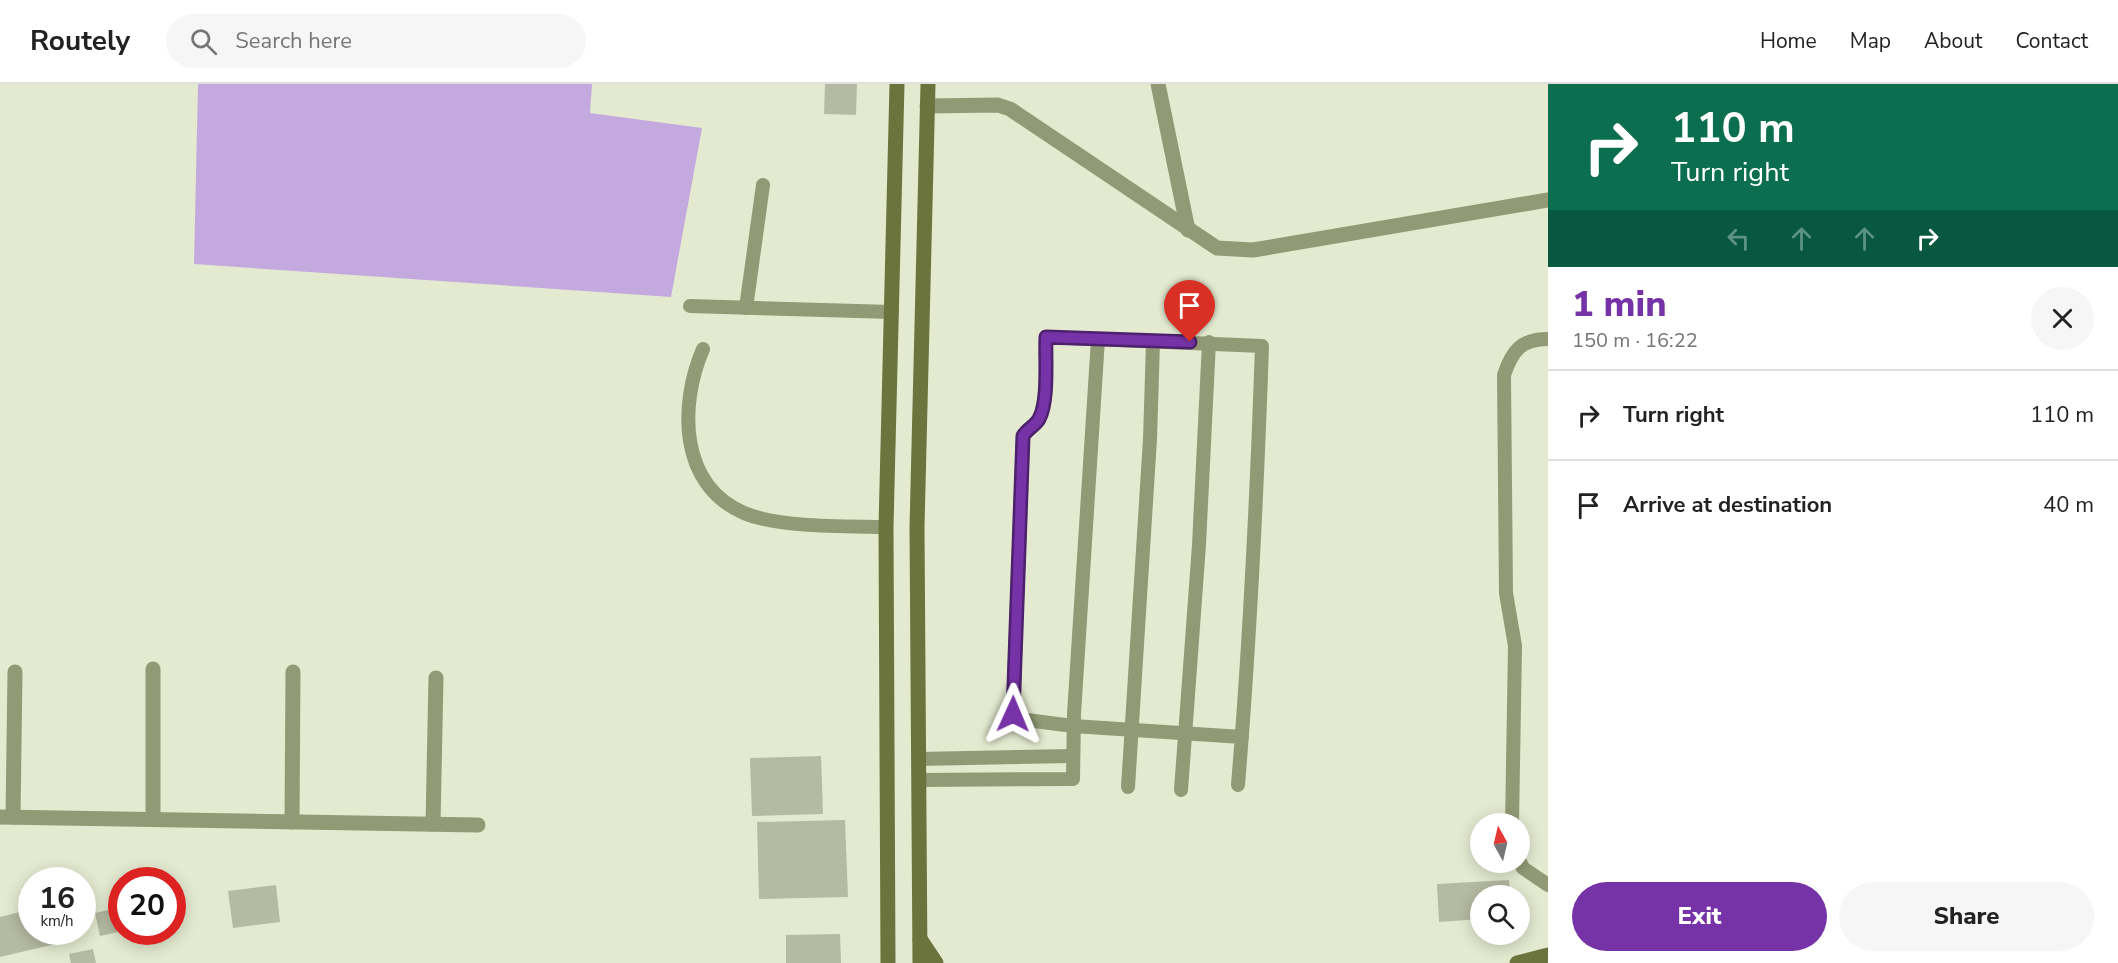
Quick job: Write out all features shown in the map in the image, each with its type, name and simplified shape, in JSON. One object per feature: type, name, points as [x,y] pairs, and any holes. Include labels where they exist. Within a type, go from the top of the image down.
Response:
[{"type":"main road","points":[[888,963],[885,527],[897,84]]},
{"type":"main road","points":[[920,963],[918,527],[928,84]]},
{"type":"main road","points":[[920,939],[936,963]]},
{"type":"main road","points":[[1517,963],[1548,955]]},
{"type":"street","points":[[1158,84],[1188,230]]},
{"type":"street","points":[[927,106],[998,105],[1010,109],[1217,248],[1253,250],[1548,200]]},
{"type":"street","points":[[153,669],[153,819]]},
{"type":"street","points":[[15,672],[6,817],[478,825]]},
{"type":"street","points":[[292,822],[293,672]]},
{"type":"street","points":[[433,824],[436,678]]},
{"type":"lane","points":[[746,308],[763,185]]},
{"type":"lane","points":[[690,306],[892,312]]},
{"type":"lane","points":[[1238,785],[1242,737],[1262,346],[1046,337],[1044,402],[1038,420],[1027,429],[1023,436],[1021,458],[1012,711],[1018,719],[1073,726],[1242,737]]},
{"type":"lane","points":[[919,780],[1073,779],[1073,726],[1098,339]]},
{"type":"lane","points":[[1512,813],[1515,646],[1506,594],[1504,375],[1511,354],[1525,344],[1548,339]]},
{"type":"lane","points":[[1128,787],[1150,439],[1153,342]]},
{"type":"lane","points":[[1181,790],[1208,403],[1209,342]]},
{"type":"lane","points":[[703,349],[691,383],[687,426],[699,470],[725,503],[746,514],[777,520],[822,525],[885,527]]},
{"type":"lane","points":[[919,759],[1073,756]]},
{"type":"lane","points":[[1530,873],[1548,885]]},
{"type":"shaded area","points":[[198,84],[592,84],[590,113],[702,128],[671,297],[194,264]]},
{"type":"building","points":[[825,84],[857,84],[856,115],[824,114]]},
{"type":"building","points":[[821,756],[823,814],[752,816],[750,758]]},
{"type":"building","points":[[845,820],[848,897],[759,899],[757,822]]},
{"type":"building","points":[[1509,880],[1509,885],[1470,885],[1470,920],[1439,922],[1437,884]]},
{"type":"building","points":[[276,885],[280,922],[233,928],[228,891]]},
{"type":"building","points":[[108,910],[108,934],[100,936],[96,913]]},
{"type":"building","points":[[18,912],[18,945],[51,945],[0,957],[0,917]]},
{"type":"building","points":[[840,934],[841,963],[786,963],[786,935]]},
{"type":"building","points":[[93,949],[96,963],[71,963],[69,954]]},
{"type":"route","points":[[1013,714],[1021,458],[1023,436],[1027,429],[1038,420],[1044,402],[1046,337],[1190,342]]}]
